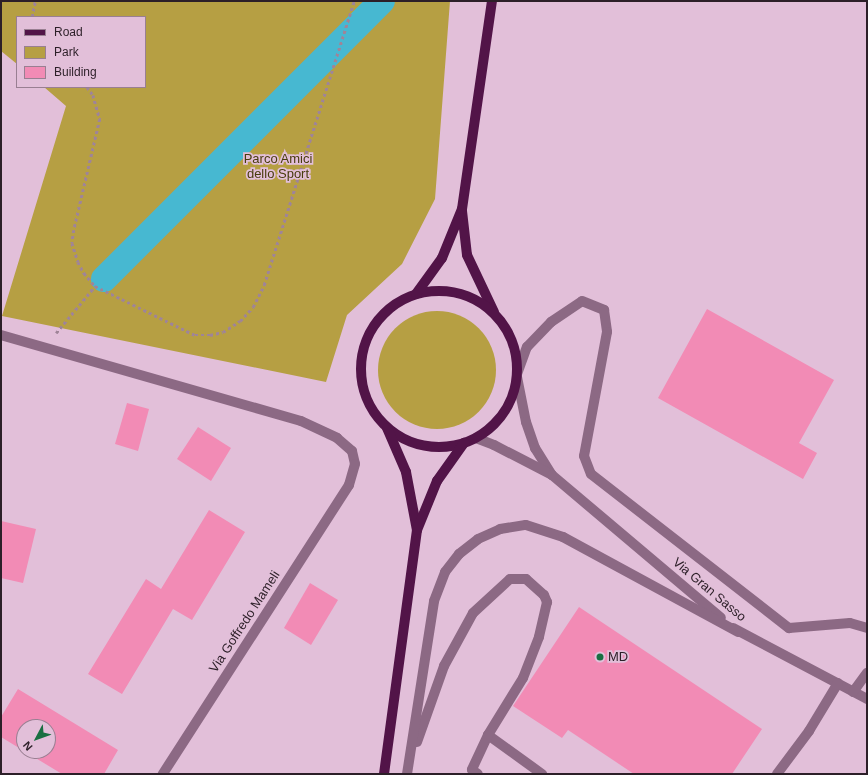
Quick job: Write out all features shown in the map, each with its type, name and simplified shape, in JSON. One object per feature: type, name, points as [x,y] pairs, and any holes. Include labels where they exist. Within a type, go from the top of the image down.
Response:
[{"type":"main road","points":[[416,294],[442,258],[462,209],[492,1]]},
{"type":"main road","points":[[387,428],[404,439],[423,446],[444,447],[464,443],[476,438],[496,422],[510,401],[517,375],[515,354],[508,334],[496,316],[467,255],[462,209]]},
{"type":"main road","points":[[417,530],[406,472],[387,428],[371,409],[362,388],[360,364],[365,340],[377,320],[395,304],[416,294],[438,291],[459,294],[479,302],[496,316]]},
{"type":"main road","points":[[384,774],[417,530],[436,481],[464,443]]},
{"type":"street","points":[[517,375],[527,347],[551,322],[582,301],[604,310],[607,332],[584,456],[591,474],[789,628],[850,623],[867,628]]},
{"type":"street","name":"Via Goffredo Mameli","points":[[1,335],[301,421],[337,438],[352,451],[355,464],[349,485],[163,774]]},
{"type":"street","name":"Via Gran Sasso","points":[[517,375],[526,422],[535,448],[552,475]]},
{"type":"street","name":"Via Gran Sasso","points":[[476,438],[494,445],[552,475],[738,632],[867,699]]},
{"type":"street","points":[[408,769],[434,601],[445,572],[459,554],[478,539],[500,529],[526,525],[563,538],[738,632]]},
{"type":"street","points":[[408,769],[444,666],[473,613],[510,579],[526,579],[544,595],[547,602],[540,637],[523,678],[488,735],[473,773]]},
{"type":"street","points":[[853,692],[867,673]]},
{"type":"street","points":[[777,774],[809,731],[838,683]]},
{"type":"street","points":[[488,735],[542,774]]},
{"type":"path","points":[[32,16],[35,1]]},
{"type":"path","points":[[88,88],[93,95],[100,119],[72,243],[78,262],[84,273],[96,286],[195,335],[210,335],[223,332],[240,321],[252,307],[264,285],[354,1]]},
{"type":"path","points":[[45,347],[96,286]]},
{"type":"green space","name":"Parco Amici dello Sport","points":[[1,1],[450,1],[435,199],[402,264],[347,315],[326,382],[2,316],[66,106],[45,88],[146,88],[146,16],[16,16],[16,63],[1,51]]},
{"type":"green space","points":[[437,311],[460,315],[479,328],[492,347],[496,370],[492,393],[479,412],[460,425],[437,429],[414,425],[395,412],[382,393],[378,370],[382,347],[395,328],[414,315]]},
{"type":"building","points":[[707,309],[834,380],[799,443],[817,453],[803,479],[658,398]]},
{"type":"building","points":[[127,403],[149,409],[138,451],[115,444]]},
{"type":"building","points":[[198,427],[231,448],[211,481],[177,459]]},
{"type":"building","points":[[209,510],[245,532],[192,620],[173,609],[122,694],[88,674],[146,579],[161,589]]},
{"type":"building","points":[[1,521],[36,529],[23,583],[1,578]]},
{"type":"building","points":[[310,583],[338,600],[311,645],[284,628]]},
{"type":"building","name":"MD","points":[[579,607],[762,729],[732,774],[634,774],[568,730],[562,738],[513,706]]},
{"type":"building","points":[[18,689],[118,750],[104,774],[62,774],[37,759],[56,759],[56,719],[16,719],[16,746],[1,737],[1,717]]},
{"type":"waterway","points":[[104,279],[382,1]]},
{"type":"place","name":"MD","points":[[600,657]]}]
